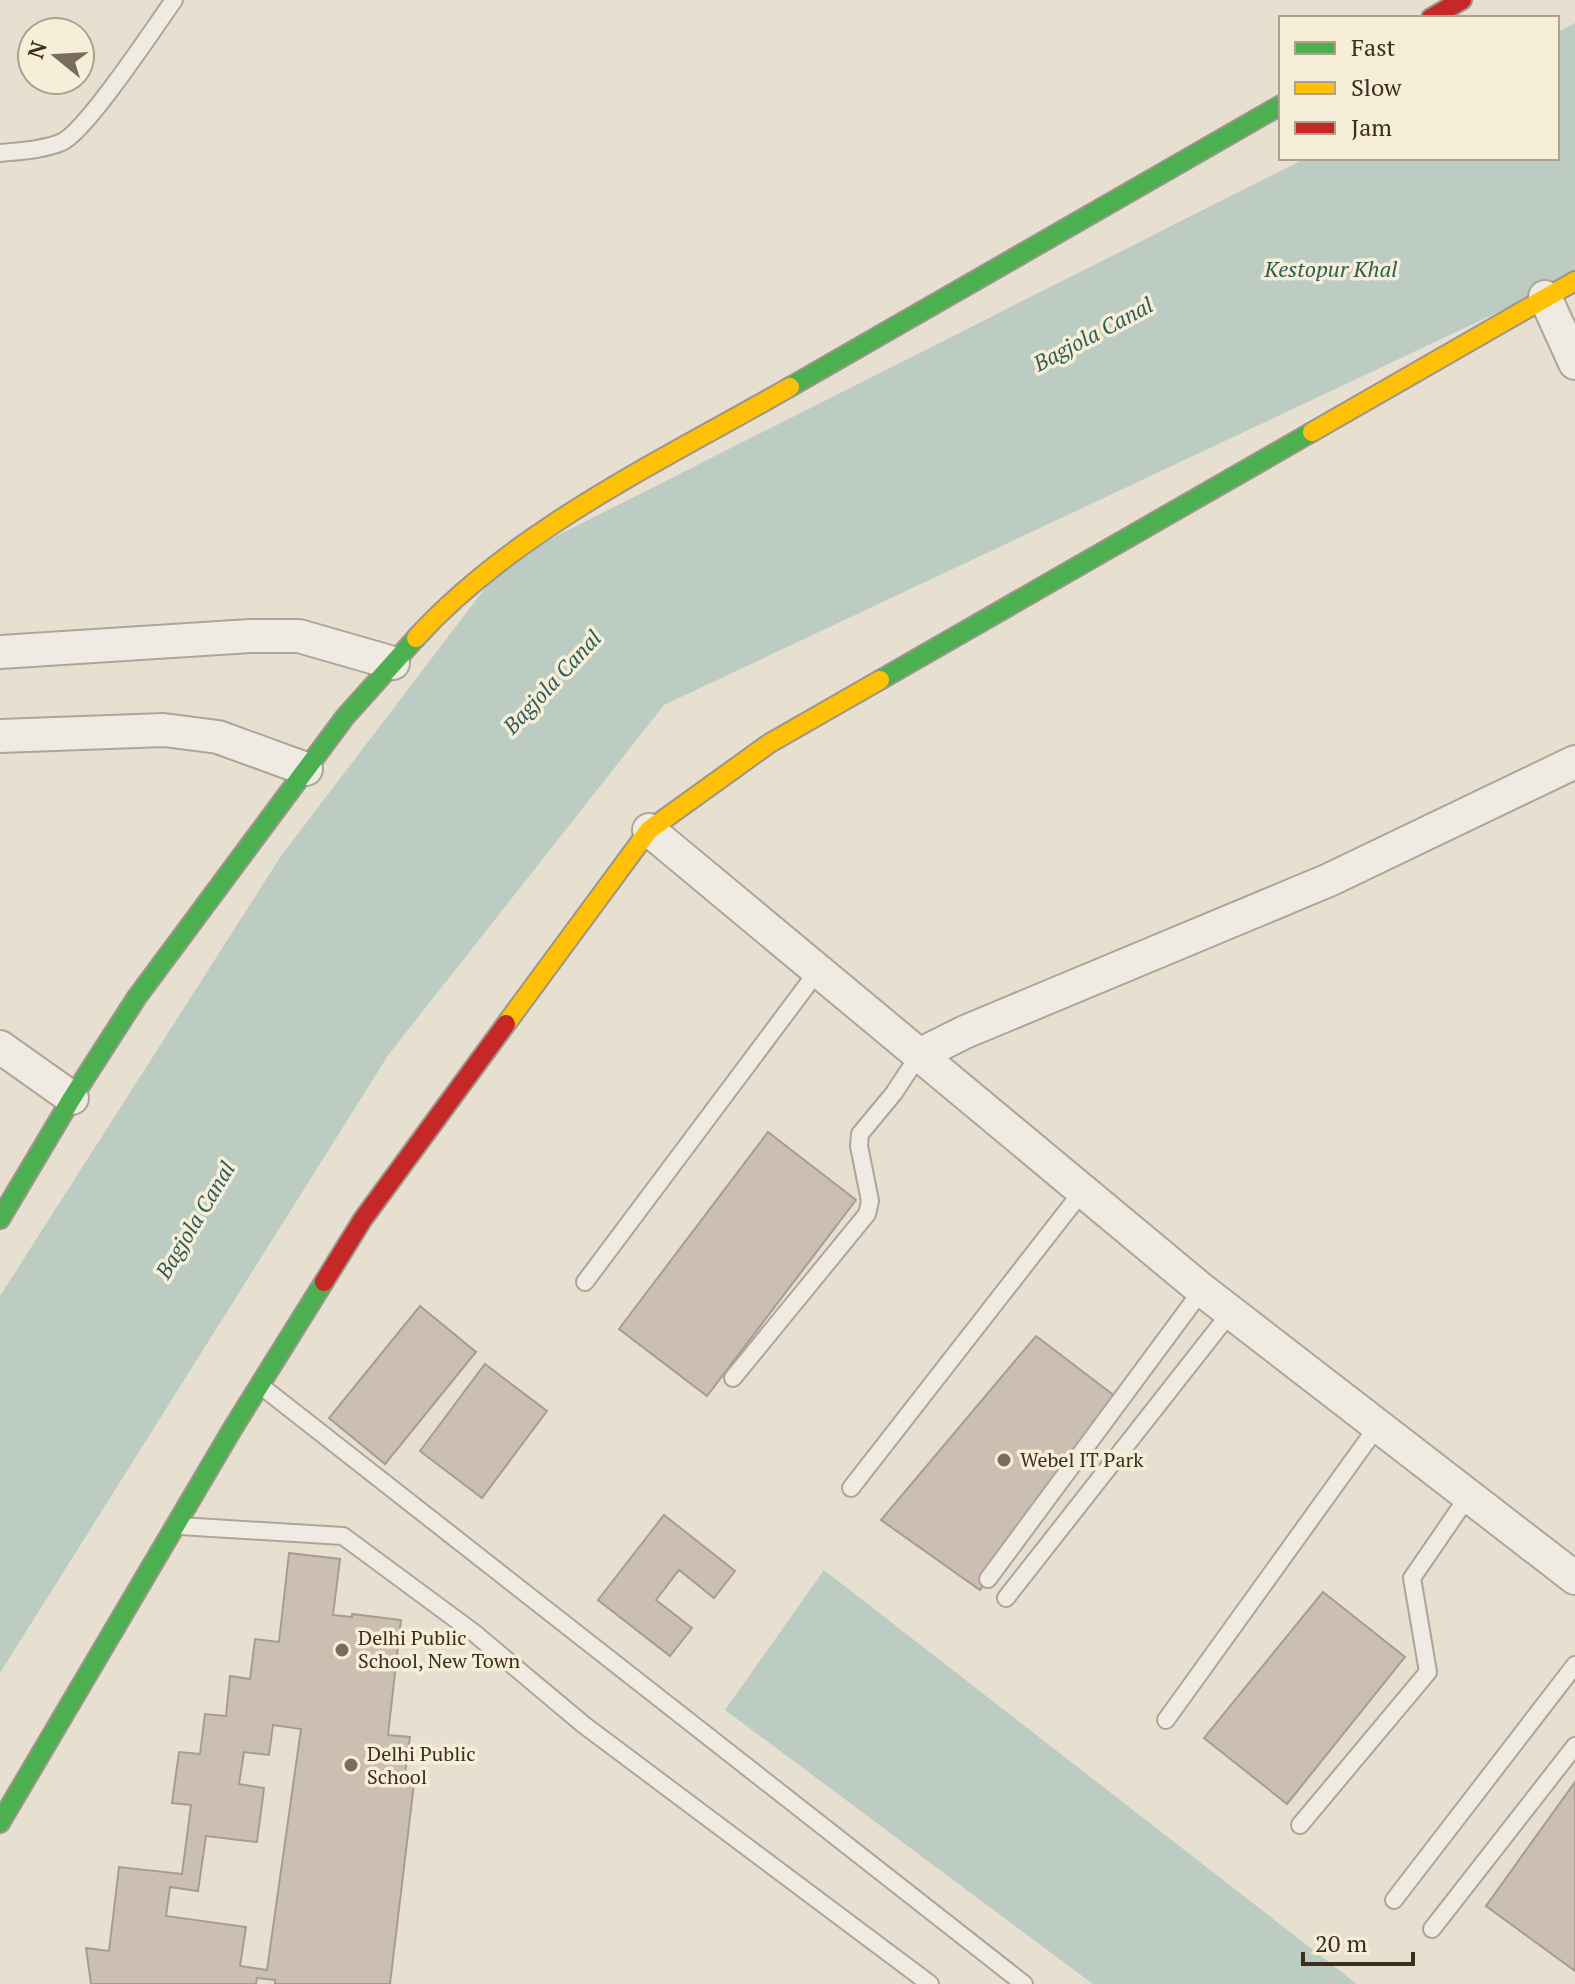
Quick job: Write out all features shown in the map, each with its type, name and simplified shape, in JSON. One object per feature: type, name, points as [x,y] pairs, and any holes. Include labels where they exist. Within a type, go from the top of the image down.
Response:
[{"type":"street","points":[[1434,16],[1462,0]]},
{"type":"street","points":[[0,1219],[137,997],[345,717],[440,612],[507,557],[590,502],[1279,106]]},
{"type":"street","points":[[0,1823],[174,1526],[363,1219],[649,830],[770,743],[1575,281]]},
{"type":"street","points":[[1545,297],[1575,363]]},
{"type":"street","points":[[0,652],[250,636],[299,636],[393,663]]},
{"type":"street","points":[[0,736],[164,730],[218,737],[306,769]]},
{"type":"street","points":[[919,1055],[965,1032],[1329,880],[1575,762]]},
{"type":"street","points":[[649,830],[1081,1193],[1230,1313],[1575,1578]]},
{"type":"street","points":[[0,1047],[72,1098]]},
{"type":"lane","points":[[0,153],[63,141],[83,124],[174,0]]},
{"type":"lane","points":[[585,1282],[817,972]]},
{"type":"lane","points":[[733,1378],[867,1214],[870,1201],[859,1146],[860,1134],[894,1093],[919,1055]]},
{"type":"lane","points":[[851,1488],[1081,1193]]},
{"type":"lane","points":[[988,1579],[1202,1290]]},
{"type":"lane","points":[[1006,1598],[1230,1313]]},
{"type":"lane","points":[[260,1385],[1024,1984]]},
{"type":"lane","points":[[1166,1720],[1377,1427]]},
{"type":"lane","points":[[1300,1825],[1428,1672],[1412,1578],[1469,1495]]},
{"type":"lane","points":[[174,1526],[343,1536],[473,1632],[584,1725],[930,1984]]},
{"type":"lane","points":[[1394,1900],[1575,1665]]},
{"type":"lane","points":[[1432,1929],[1575,1746]]},
{"type":"water","name":"Kestopur Khal","points":[[1575,23],[1575,276],[664,705],[389,1054],[0,1673],[0,1296],[281,856],[505,562],[1302,160],[1559,160],[1559,31]]},
{"type":"water","points":[[824,1570],[1357,1984],[1093,1984],[725,1710]]},
{"type":"building","points":[[768,1132],[856,1200],[707,1396],[619,1329]]},
{"type":"building","points":[[420,1306],[476,1352],[385,1464],[329,1418]]},
{"type":"building","name":"Webel IT Park","points":[[1036,1336],[1120,1400],[980,1590],[881,1520]]},
{"type":"building","points":[[485,1364],[547,1411],[482,1498],[420,1451]]},
{"type":"building","points":[[664,1515],[735,1571],[714,1598],[679,1570],[656,1600],[692,1628],[670,1656],[598,1600]]},
{"type":"building","name":"Delhi Public School","points":[[289,1553],[340,1559],[333,1615],[401,1620],[388,1735],[410,1737],[405,1774],[415,1775],[390,1984],[275,1984],[275,1980],[257,1978],[256,1984],[91,1984],[86,1948],[109,1951],[119,1867],[182,1874],[191,1805],[172,1803],[179,1752],[200,1754],[205,1714],[226,1716],[230,1676],[250,1679],[255,1639],[279,1642]],"holes":[[[273,1725],[301,1729],[267,1970],[240,1966],[246,1927],[166,1916],[170,1887],[198,1891],[206,1836],[257,1842],[264,1788],[239,1784],[244,1752],[269,1755]]]},
{"type":"building","points":[[1323,1592],[1405,1657],[1287,1804],[1204,1738]]},
{"type":"building","points":[[1575,1782],[1575,1971],[1486,1906]]},
{"type":"traffic: fast","points":[[790,387],[1279,106]]},
{"type":"traffic: fast","points":[[880,680],[1312,432]]},
{"type":"traffic: fast","points":[[0,1219],[137,997],[345,717],[416,638]]},
{"type":"traffic: fast","points":[[0,1823],[233,1428],[324,1282]]},
{"type":"traffic: slow","points":[[1312,432],[1575,281]]},
{"type":"traffic: slow","points":[[416,638],[455,599],[544,530],[592,499],[790,387]]},
{"type":"traffic: slow","points":[[506,1024],[649,830],[770,743],[880,680]]},
{"type":"traffic: jam","points":[[1434,16],[1462,0]]},
{"type":"traffic: jam","points":[[324,1282],[363,1219],[506,1024]]},
{"type":"place","name":"Webel IT Park","points":[[1004,1460]]},
{"type":"place","name":"Delhi Public School, New Town","points":[[342,1650]]},
{"type":"place","name":"Delhi Public School","points":[[351,1765]]},
{"type":"water label","name":"Bagjola Canal","points":[[1093,334]]},
{"type":"water label","name":"Bagjola Canal","points":[[552,682]]},
{"type":"water label","name":"Bagjola Canal","points":[[195,1220]]}]
